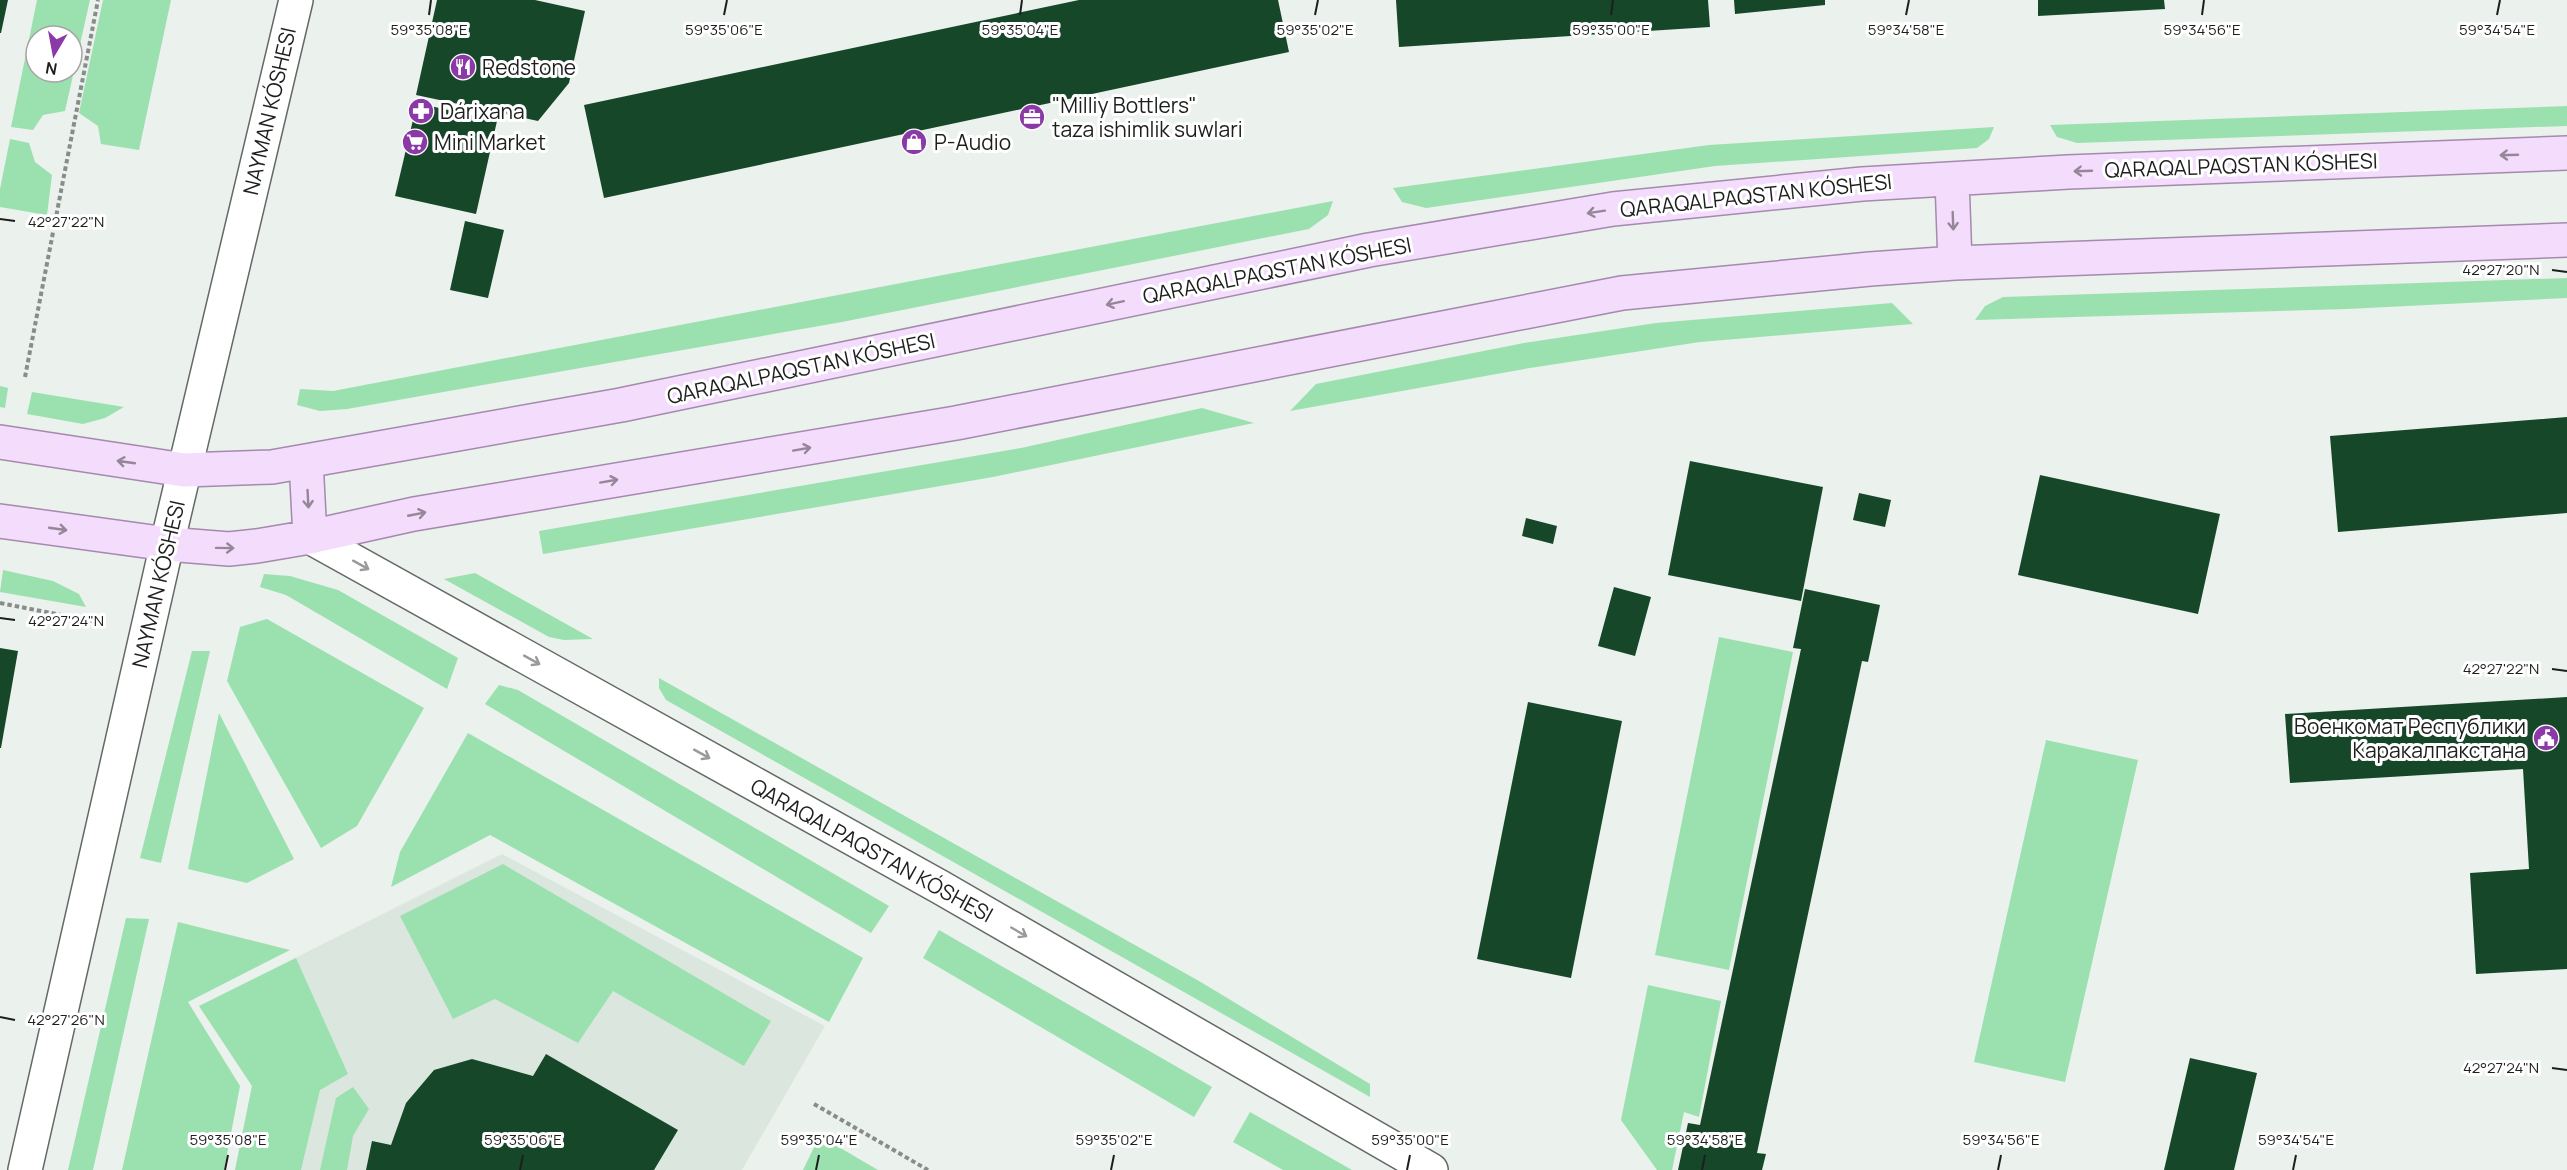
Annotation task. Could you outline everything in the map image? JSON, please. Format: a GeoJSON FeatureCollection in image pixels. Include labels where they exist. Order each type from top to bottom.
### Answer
{"type":"FeatureCollection","features":[{"type":"Feature","properties":{"kind":"main road","name":"QARAQALPAQSTAN KÓSHESI"},"geometry":{"type":"LineString","coordinates":[[0,442],[184,470],[272,467],[621,405],[1369,250],[1613,209],[1862,184],[1952,178],[2567,153]]}},
{"type":"Feature","properties":{"kind":"main road"},"geometry":{"type":"LineString","coordinates":[[1952,178],[1955,263]]}},
{"type":"Feature","properties":{"kind":"main road"},"geometry":{"type":"LineString","coordinates":[[0,521],[167,544],[229,549],[310,537],[426,512],[956,423],[1622,293],[1955,263],[2567,240]]}},
{"type":"Feature","properties":{"kind":"main road"},"geometry":{"type":"LineString","coordinates":[[306,461],[310,537]]}},
{"type":"Feature","properties":{"kind":"street","name":"NAYMAN KÓSHESI"},"geometry":{"type":"LineString","coordinates":[[25,1170],[184,470],[296,0]]}},
{"type":"Feature","properties":{"kind":"street","name":"QARAQALPAQSTAN KÓSHESI"},"geometry":{"type":"LineString","coordinates":[[310,537],[940,886],[1431,1170]]}},
{"type":"Feature","properties":{"kind":"path"},"geometry":{"type":"LineString","coordinates":[[25,377],[98,0]]}},
{"type":"Feature","properties":{"kind":"path"},"geometry":{"type":"LineString","coordinates":[[0,603],[92,621]]}},
{"type":"Feature","properties":{"kind":"path"},"geometry":{"type":"LineString","coordinates":[[814,1104],[928,1170]]}},
{"type":"Feature","properties":{"kind":"shaded area"},"geometry":{"type":"Polygon","coordinates":[[[502,854],[825,1026],[742,1170],[235,1170],[252,1086],[199,1006],[502,854]]]}},
{"type":"Feature","properties":{"kind":"green space"},"geometry":{"type":"Polygon","coordinates":[[[37,0],[90,0],[84,27],[84,24],[32,24],[37,0]]]}},
{"type":"Feature","properties":{"kind":"green space"},"geometry":{"type":"Polygon","coordinates":[[[103,0],[171,0],[139,150],[101,144],[98,126],[79,113],[103,0]]]}},
{"type":"Feature","properties":{"kind":"green space"},"geometry":{"type":"Polygon","coordinates":[[[24,64],[24,84],[71,84],[65,111],[43,115],[33,130],[11,127],[24,64]]]}},
{"type":"Feature","properties":{"kind":"green space"},"geometry":{"type":"Polygon","coordinates":[[[2567,106],[2567,126],[2077,143],[2057,137],[2050,125],[2567,106]]]}},
{"type":"Feature","properties":{"kind":"green space"},"geometry":{"type":"Polygon","coordinates":[[[1994,127],[1989,139],[1977,148],[1715,166],[1426,208],[1402,202],[1393,188],[1709,145],[1994,127]]]}},
{"type":"Feature","properties":{"kind":"green space"},"geometry":{"type":"Polygon","coordinates":[[[10,139],[29,143],[35,162],[52,175],[47,215],[0,207],[0,189],[10,139]]]}},
{"type":"Feature","properties":{"kind":"green space"},"geometry":{"type":"Polygon","coordinates":[[[1333,201],[1328,215],[1309,229],[842,322],[347,409],[320,411],[297,405],[300,389],[333,391],[1333,201]]]}},
{"type":"Feature","properties":{"kind":"green space"},"geometry":{"type":"Polygon","coordinates":[[[2567,278],[2567,298],[2347,309],[1975,320],[1985,306],[2003,297],[2567,278]]]}},
{"type":"Feature","properties":{"kind":"green space"},"geometry":{"type":"Polygon","coordinates":[[[1892,303],[1913,324],[1700,342],[1530,368],[1290,411],[1316,384],[1524,343],[1656,323],[1892,303]]]}},
{"type":"Feature","properties":{"kind":"green space"},"geometry":{"type":"Polygon","coordinates":[[[0,386],[8,388],[5,408],[0,407],[0,386]]]}},
{"type":"Feature","properties":{"kind":"green space"},"geometry":{"type":"Polygon","coordinates":[[[32,392],[124,407],[105,418],[83,424],[27,414],[32,392]]]}},
{"type":"Feature","properties":{"kind":"green space"},"geometry":{"type":"Polygon","coordinates":[[[1202,408],[1254,423],[993,477],[543,554],[539,531],[1021,448],[1202,408]]]}},
{"type":"Feature","properties":{"kind":"green space"},"geometry":{"type":"Polygon","coordinates":[[[3,570],[53,581],[79,594],[86,607],[0,592],[3,570]]]}},
{"type":"Feature","properties":{"kind":"green space"},"geometry":{"type":"Polygon","coordinates":[[[475,573],[593,639],[564,640],[549,637],[444,579],[475,573]]]}},
{"type":"Feature","properties":{"kind":"green space"},"geometry":{"type":"Polygon","coordinates":[[[264,574],[290,576],[338,590],[458,658],[447,689],[286,595],[260,587],[264,574]]]}},
{"type":"Feature","properties":{"kind":"green space"},"geometry":{"type":"Polygon","coordinates":[[[267,619],[424,708],[357,826],[321,848],[227,681],[240,627],[267,619]]]}},
{"type":"Feature","properties":{"kind":"green space"},"geometry":{"type":"Polygon","coordinates":[[[1719,637],[1793,652],[1729,970],[1655,955],[1719,637]]]}},
{"type":"Feature","properties":{"kind":"green space"},"geometry":{"type":"Polygon","coordinates":[[[192,651],[210,651],[161,863],[140,858],[192,651]]]}},
{"type":"Feature","properties":{"kind":"green space"},"geometry":{"type":"Polygon","coordinates":[[[659,678],[1199,981],[1370,1084],[1370,1097],[666,700],[659,688],[659,678]]]}},
{"type":"Feature","properties":{"kind":"green space"},"geometry":{"type":"Polygon","coordinates":[[[499,685],[518,690],[889,906],[871,933],[485,704],[499,685]]]}},
{"type":"Feature","properties":{"kind":"green space"},"geometry":{"type":"Polygon","coordinates":[[[219,713],[294,859],[247,883],[188,869],[219,713]]]}},
{"type":"Feature","properties":{"kind":"green space"},"geometry":{"type":"Polygon","coordinates":[[[468,733],[863,958],[829,1022],[490,835],[391,887],[400,852],[468,733]]]}},
{"type":"Feature","properties":{"kind":"green space"},"geometry":{"type":"Polygon","coordinates":[[[2046,740],[2138,760],[2065,1082],[1974,1062],[2046,740]]]}},
{"type":"Feature","properties":{"kind":"green space"},"geometry":{"type":"Polygon","coordinates":[[[503,864],[771,1021],[744,1066],[613,991],[578,1043],[495,999],[453,1019],[400,916],[503,864]]]}},
{"type":"Feature","properties":{"kind":"green space"},"geometry":{"type":"Polygon","coordinates":[[[126,918],[149,919],[93,1170],[68,1170],[126,918]]]}},
{"type":"Feature","properties":{"kind":"green space"},"geometry":{"type":"Polygon","coordinates":[[[178,922],[290,950],[188,1002],[240,1086],[224,1170],[122,1170],[178,922]]]}},
{"type":"Feature","properties":{"kind":"green space"},"geometry":{"type":"Polygon","coordinates":[[[939,930],[1212,1087],[1194,1117],[923,958],[939,930]]]}},
{"type":"Feature","properties":{"kind":"green space"},"geometry":{"type":"Polygon","coordinates":[[[296,958],[348,1074],[320,1090],[301,1170],[235,1170],[252,1086],[199,1006],[296,958]]]}},
{"type":"Feature","properties":{"kind":"green space"},"geometry":{"type":"Polygon","coordinates":[[[1648,985],[1721,1001],[1699,1117],[1684,1112],[1672,1170],[1657,1170],[1621,1120],[1648,985]]]}},
{"type":"Feature","properties":{"kind":"green space"},"geometry":{"type":"Polygon","coordinates":[[[353,1087],[369,1109],[353,1136],[347,1170],[320,1170],[336,1098],[353,1087]]]}},
{"type":"Feature","properties":{"kind":"green space"},"geometry":{"type":"Polygon","coordinates":[[[1250,1112],[1352,1170],[1283,1170],[1233,1142],[1250,1112]]]}},
{"type":"Feature","properties":{"kind":"green space"},"geometry":{"type":"Polygon","coordinates":[[[820,1136],[878,1170],[803,1170],[820,1136]]]}},
{"type":"Feature","properties":{"kind":"building"},"geometry":{"type":"Polygon","coordinates":[[[0,0],[8,0],[1,33],[0,33],[0,0]]]}},
{"type":"Feature","properties":{"kind":"building"},"geometry":{"type":"Polygon","coordinates":[[[437,0],[535,0],[585,11],[569,83],[538,121],[416,95],[437,0]]]}},
{"type":"Feature","properties":{"kind":"building"},"geometry":{"type":"Polygon","coordinates":[[[1079,0],[1278,0],[1289,52],[604,198],[584,105],[1079,0]]]}},
{"type":"Feature","properties":{"kind":"building"},"geometry":{"type":"Polygon","coordinates":[[[1396,0],[1708,0],[1710,27],[1399,47],[1396,0]]]}},
{"type":"Feature","properties":{"kind":"building"},"geometry":{"type":"Polygon","coordinates":[[[1734,0],[1825,0],[1825,5],[1735,14],[1734,0]]]}},
{"type":"Feature","properties":{"kind":"building"},"geometry":{"type":"Polygon","coordinates":[[[2038,0],[2164,0],[2165,9],[2038,16],[2038,0]]]}},
{"type":"Feature","properties":{"kind":"building"},"geometry":{"type":"Polygon","coordinates":[[[417,103],[497,121],[476,214],[395,196],[417,103]]]}},
{"type":"Feature","properties":{"kind":"building"},"geometry":{"type":"Polygon","coordinates":[[[465,221],[504,230],[488,298],[450,290],[465,221]]]}},
{"type":"Feature","properties":{"kind":"building"},"geometry":{"type":"Polygon","coordinates":[[[2567,417],[2567,513],[2338,532],[2330,436],[2567,417]]]}},
{"type":"Feature","properties":{"kind":"building"},"geometry":{"type":"Polygon","coordinates":[[[1690,461],[1823,487],[1801,601],[1668,575],[1690,461]]]}},
{"type":"Feature","properties":{"kind":"building"},"geometry":{"type":"Polygon","coordinates":[[[2040,475],[2220,514],[2198,614],[2018,575],[2040,475]]]}},
{"type":"Feature","properties":{"kind":"building"},"geometry":{"type":"Polygon","coordinates":[[[1859,493],[1891,500],[1885,527],[1853,520],[1859,493]]]}},
{"type":"Feature","properties":{"kind":"building"},"geometry":{"type":"Polygon","coordinates":[[[1526,518],[1557,526],[1553,544],[1522,536],[1526,518]]]}},
{"type":"Feature","properties":{"kind":"building"},"geometry":{"type":"Polygon","coordinates":[[[1614,587],[1651,597],[1635,656],[1598,646],[1614,587]]]}},
{"type":"Feature","properties":{"kind":"building"},"geometry":{"type":"Polygon","coordinates":[[[1805,589],[1880,605],[1868,662],[1862,661],[1757,1153],[1766,1154],[1762,1170],[1678,1170],[1688,1123],[1700,1125],[1801,649],[1793,648],[1805,589]]]}},
{"type":"Feature","properties":{"kind":"building"},"geometry":{"type":"Polygon","coordinates":[[[0,648],[18,651],[1,748],[0,748],[0,648]]]}},
{"type":"Feature","properties":{"kind":"building"},"geometry":{"type":"Polygon","coordinates":[[[2567,697],[2567,969],[2476,974],[2470,873],[2529,869],[2523,769],[2290,783],[2285,714],[2567,697]]]}},
{"type":"Feature","properties":{"kind":"building"},"geometry":{"type":"Polygon","coordinates":[[[1528,702],[1622,721],[1571,978],[1477,959],[1528,702]]]}},
{"type":"Feature","properties":{"kind":"building"},"geometry":{"type":"Polygon","coordinates":[[[546,1054],[678,1130],[654,1170],[366,1170],[372,1141],[391,1145],[406,1103],[434,1070],[472,1059],[533,1076],[546,1054]]]}},
{"type":"Feature","properties":{"kind":"building"},"geometry":{"type":"Polygon","coordinates":[[[2190,1058],[2257,1073],[2234,1170],[2164,1170],[2190,1058]]]}},
{"type":"Feature","properties":{"kind":"place","name":"Redstone"},"geometry":{"type":"Point","coordinates":[463,67]}},
{"type":"Feature","properties":{"kind":"place","name":"Dárixana"},"geometry":{"type":"Point","coordinates":[421,111]}},
{"type":"Feature","properties":{"kind":"place","name":"\"Milliy Bottlers\" taza ishimlik suwlari"},"geometry":{"type":"Point","coordinates":[1032,117]}},
{"type":"Feature","properties":{"kind":"place","name":"Mini Market"},"geometry":{"type":"Point","coordinates":[415,142]}},
{"type":"Feature","properties":{"kind":"place","name":"P-Audio"},"geometry":{"type":"Point","coordinates":[914,142]}},
{"type":"Feature","properties":{"kind":"place","name":"Военкомат Республики Каракалпакстана"},"geometry":{"type":"Point","coordinates":[2546,738]}}]}
